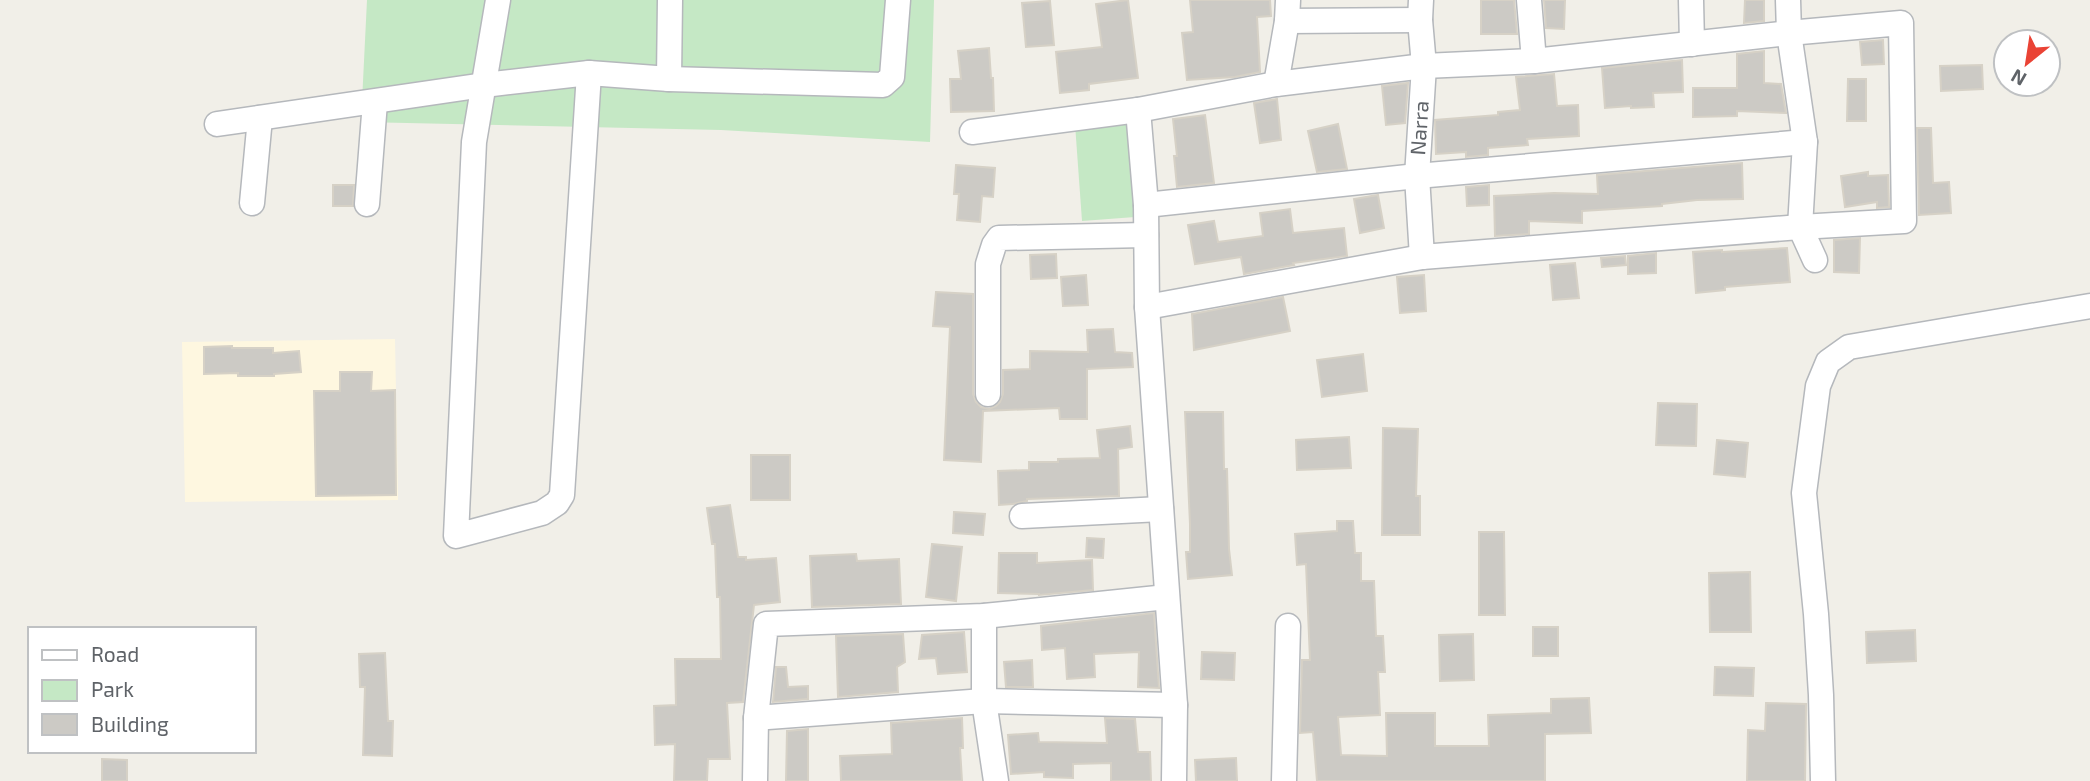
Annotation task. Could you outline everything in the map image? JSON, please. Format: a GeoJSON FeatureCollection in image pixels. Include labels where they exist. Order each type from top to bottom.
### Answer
{"type":"FeatureCollection","features":[{"type":"Feature","properties":{"kind":"street"},"geometry":{"type":"LineString","coordinates":[[498,0],[474,142],[456,536],[542,513],[557,503],[562,495],[589,73]]}},
{"type":"Feature","properties":{"kind":"street"},"geometry":{"type":"LineString","coordinates":[[669,79],[670,0]]}},
{"type":"Feature","properties":{"kind":"street"},"geometry":{"type":"LineString","coordinates":[[217,124],[484,85],[589,73],[669,79],[883,85],[892,77],[898,0]]}},
{"type":"Feature","properties":{"kind":"street"},"geometry":{"type":"LineString","coordinates":[[1529,0],[1534,61]]}},
{"type":"Feature","properties":{"kind":"street"},"geometry":{"type":"LineString","coordinates":[[1691,0],[1692,44]]}},
{"type":"Feature","properties":{"kind":"street"},"geometry":{"type":"LineString","coordinates":[[1788,0],[1789,33],[1805,142],[1800,227],[1815,261]]}},
{"type":"Feature","properties":{"kind":"street"},"geometry":{"type":"LineString","coordinates":[[1276,84],[1288,10],[1421,10]]}},
{"type":"Feature","properties":{"kind":"street","name":"Narra"},"geometry":{"type":"LineString","coordinates":[[1421,10],[1424,66],[1417,176],[1422,257]]}},
{"type":"Feature","properties":{"kind":"street"},"geometry":{"type":"LineString","coordinates":[[972,132],[1138,110],[1276,84],[1424,66],[1534,61],[1901,23],[1904,221],[1422,257],[1147,307]]}},
{"type":"Feature","properties":{"kind":"street"},"geometry":{"type":"LineString","coordinates":[[368,204],[375,102]]}},
{"type":"Feature","properties":{"kind":"street"},"geometry":{"type":"LineString","coordinates":[[1138,110],[1146,205],[1147,307],[1175,705],[1174,781]]}},
{"type":"Feature","properties":{"kind":"street"},"geometry":{"type":"LineString","coordinates":[[252,203],[260,118]]}},
{"type":"Feature","properties":{"kind":"street"},"geometry":{"type":"LineString","coordinates":[[1146,205],[1417,176],[1805,142]]}},
{"type":"Feature","properties":{"kind":"street"},"geometry":{"type":"LineString","coordinates":[[988,394],[988,264],[999,237],[1146,235]]}},
{"type":"Feature","properties":{"kind":"street"},"geometry":{"type":"LineString","coordinates":[[1824,781],[1816,614],[1804,494],[1818,386],[1828,362],[1849,347],[2090,306]]}},
{"type":"Feature","properties":{"kind":"street"},"geometry":{"type":"LineString","coordinates":[[1022,516],[1161,509]]}},
{"type":"Feature","properties":{"kind":"street"},"geometry":{"type":"LineString","coordinates":[[755,781],[756,719],[766,624],[984,616],[1167,597]]}},
{"type":"Feature","properties":{"kind":"street"},"geometry":{"type":"LineString","coordinates":[[984,616],[984,701],[996,781]]}},
{"type":"Feature","properties":{"kind":"street"},"geometry":{"type":"LineString","coordinates":[[1284,781],[1288,626]]}},
{"type":"Feature","properties":{"kind":"street"},"geometry":{"type":"LineString","coordinates":[[756,719],[984,701],[1175,705]]}},
{"type":"Feature","properties":{"kind":"shaded area"},"geometry":{"type":"Polygon","coordinates":[[[395,339],[398,500],[185,502],[182,342],[395,339]]]}},
{"type":"Feature","properties":{"kind":"green space"},"geometry":{"type":"Polygon","coordinates":[[[367,0],[934,0],[930,142],[721,130],[361,122],[367,0]]]}},
{"type":"Feature","properties":{"kind":"green space"},"geometry":{"type":"Polygon","coordinates":[[[1128,121],[1135,217],[1082,221],[1075,124],[1128,121]]]}},
{"type":"Feature","properties":{"kind":"building"},"geometry":{"type":"Polygon","coordinates":[[[1128,0],[1138,78],[1089,84],[1089,90],[1060,93],[1056,52],[1102,47],[1096,4],[1128,0]]]}},
{"type":"Feature","properties":{"kind":"building"},"geometry":{"type":"Polygon","coordinates":[[[1190,0],[1270,0],[1271,16],[1257,17],[1260,72],[1235,77],[1187,80],[1182,33],[1193,32],[1190,0]]]}},
{"type":"Feature","properties":{"kind":"building"},"geometry":{"type":"Polygon","coordinates":[[[1481,0],[1514,0],[1517,34],[1481,34],[1481,0]]]}},
{"type":"Feature","properties":{"kind":"building"},"geometry":{"type":"Polygon","coordinates":[[[1544,0],[1565,0],[1564,29],[1546,28],[1544,0]]]}},
{"type":"Feature","properties":{"kind":"building"},"geometry":{"type":"Polygon","coordinates":[[[1745,0],[1764,0],[1764,21],[1744,23],[1745,0]]]}},
{"type":"Feature","properties":{"kind":"building"},"geometry":{"type":"Polygon","coordinates":[[[1050,1],[1054,45],[1026,47],[1022,3],[1050,1]]]}},
{"type":"Feature","properties":{"kind":"building"},"geometry":{"type":"Polygon","coordinates":[[[1883,40],[1884,64],[1862,65],[1860,42],[1883,40]]]}},
{"type":"Feature","properties":{"kind":"building"},"geometry":{"type":"Polygon","coordinates":[[[989,48],[994,111],[951,112],[950,79],[961,79],[958,51],[989,48]]]}},
{"type":"Feature","properties":{"kind":"building"},"geometry":{"type":"Polygon","coordinates":[[[1764,51],[1764,83],[1781,84],[1786,113],[1737,111],[1737,116],[1693,117],[1693,88],[1737,88],[1737,54],[1764,51]]]}},
{"type":"Feature","properties":{"kind":"building"},"geometry":{"type":"Polygon","coordinates":[[[1682,60],[1683,92],[1653,93],[1654,107],[1605,108],[1602,68],[1682,60]]]}},
{"type":"Feature","properties":{"kind":"building"},"geometry":{"type":"Polygon","coordinates":[[[1982,65],[1983,89],[1941,91],[1940,66],[1982,65]]]}},
{"type":"Feature","properties":{"kind":"building"},"geometry":{"type":"Polygon","coordinates":[[[1554,74],[1557,106],[1578,105],[1579,136],[1527,139],[1528,145],[1488,148],[1488,155],[1466,157],[1466,152],[1436,154],[1435,120],[1498,115],[1498,112],[1520,110],[1516,77],[1554,74]]]}},
{"type":"Feature","properties":{"kind":"building"},"geometry":{"type":"Polygon","coordinates":[[[1848,79],[1866,79],[1866,121],[1847,121],[1848,79]]]}},
{"type":"Feature","properties":{"kind":"building"},"geometry":{"type":"Polygon","coordinates":[[[1408,83],[1405,123],[1386,125],[1382,86],[1408,83]]]}},
{"type":"Feature","properties":{"kind":"building"},"geometry":{"type":"Polygon","coordinates":[[[1277,99],[1281,140],[1260,143],[1254,103],[1277,99]]]}},
{"type":"Feature","properties":{"kind":"building"},"geometry":{"type":"Polygon","coordinates":[[[1205,115],[1214,183],[1177,187],[1173,119],[1205,115]]]}},
{"type":"Feature","properties":{"kind":"building"},"geometry":{"type":"Polygon","coordinates":[[[1338,124],[1347,169],[1317,172],[1308,131],[1338,124]]]}},
{"type":"Feature","properties":{"kind":"building"},"geometry":{"type":"Polygon","coordinates":[[[1917,128],[1931,128],[1933,183],[1949,182],[1951,213],[1919,215],[1917,128]]]}},
{"type":"Feature","properties":{"kind":"building"},"geometry":{"type":"Polygon","coordinates":[[[1742,163],[1743,199],[1697,200],[1662,206],[1582,211],[1582,223],[1529,221],[1529,234],[1495,236],[1494,196],[1598,194],[1597,175],[1742,163]]]}},
{"type":"Feature","properties":{"kind":"building"},"geometry":{"type":"Polygon","coordinates":[[[956,165],[995,168],[993,197],[982,196],[980,222],[957,220],[959,194],[954,194],[956,165]]]}},
{"type":"Feature","properties":{"kind":"building"},"geometry":{"type":"Polygon","coordinates":[[[1868,172],[1868,176],[1888,175],[1889,207],[1877,208],[1877,202],[1845,207],[1841,176],[1868,172]]]}},
{"type":"Feature","properties":{"kind":"building"},"geometry":{"type":"Polygon","coordinates":[[[333,185],[354,185],[353,206],[333,206],[333,185]]]}},
{"type":"Feature","properties":{"kind":"building"},"geometry":{"type":"Polygon","coordinates":[[[1489,185],[1489,205],[1467,206],[1466,187],[1489,185]]]}},
{"type":"Feature","properties":{"kind":"building"},"geometry":{"type":"Polygon","coordinates":[[[1378,195],[1384,228],[1360,233],[1354,199],[1378,195]]]}},
{"type":"Feature","properties":{"kind":"building"},"geometry":{"type":"Polygon","coordinates":[[[1290,209],[1293,233],[1344,228],[1347,256],[1293,263],[1294,265],[1244,274],[1241,257],[1195,264],[1188,225],[1214,221],[1218,242],[1263,236],[1260,213],[1290,209]]]}},
{"type":"Feature","properties":{"kind":"building"},"geometry":{"type":"Polygon","coordinates":[[[1860,238],[1859,273],[1834,272],[1834,240],[1860,238]]]}},
{"type":"Feature","properties":{"kind":"building"},"geometry":{"type":"Polygon","coordinates":[[[1787,248],[1790,282],[1725,287],[1725,290],[1696,293],[1693,252],[1787,248]]]}},
{"type":"Feature","properties":{"kind":"building"},"geometry":{"type":"Polygon","coordinates":[[[1656,253],[1656,273],[1628,274],[1628,256],[1656,253]]]}},
{"type":"Feature","properties":{"kind":"building"},"geometry":{"type":"Polygon","coordinates":[[[1056,254],[1057,278],[1031,279],[1030,255],[1056,254]]]}},
{"type":"Feature","properties":{"kind":"building"},"geometry":{"type":"Polygon","coordinates":[[[1625,256],[1626,265],[1602,267],[1601,258],[1625,256]]]}},
{"type":"Feature","properties":{"kind":"building"},"geometry":{"type":"Polygon","coordinates":[[[1575,263],[1579,298],[1553,300],[1550,265],[1575,263]]]}},
{"type":"Feature","properties":{"kind":"building"},"geometry":{"type":"Polygon","coordinates":[[[1086,275],[1088,305],[1063,306],[1061,277],[1086,275]]]}},
{"type":"Feature","properties":{"kind":"building"},"geometry":{"type":"Polygon","coordinates":[[[1424,275],[1426,311],[1400,313],[1397,277],[1424,275]]]}},
{"type":"Feature","properties":{"kind":"building"},"geometry":{"type":"Polygon","coordinates":[[[936,292],[973,294],[973,394],[981,407],[989,409],[1000,402],[1003,394],[1003,370],[1030,369],[1030,351],[1088,352],[1087,330],[1113,329],[1115,352],[1132,353],[1133,367],[1087,369],[1087,419],[1060,419],[1059,408],[983,411],[981,462],[944,460],[950,327],[933,326],[936,292]]]}},
{"type":"Feature","properties":{"kind":"building"},"geometry":{"type":"Polygon","coordinates":[[[1283,297],[1290,331],[1194,350],[1192,314],[1283,297]]]}},
{"type":"Feature","properties":{"kind":"building"},"geometry":{"type":"Polygon","coordinates":[[[204,347],[273,348],[273,353],[299,351],[301,372],[274,376],[204,374],[204,347]]]}},
{"type":"Feature","properties":{"kind":"building"},"geometry":{"type":"Polygon","coordinates":[[[1363,354],[1367,391],[1322,397],[1317,360],[1363,354]]]}},
{"type":"Feature","properties":{"kind":"building"},"geometry":{"type":"Polygon","coordinates":[[[340,372],[372,372],[371,391],[395,390],[396,495],[316,496],[314,391],[340,391],[340,372]]]}},
{"type":"Feature","properties":{"kind":"building"},"geometry":{"type":"Polygon","coordinates":[[[1658,403],[1697,404],[1696,446],[1656,445],[1658,403]]]}},
{"type":"Feature","properties":{"kind":"building"},"geometry":{"type":"Polygon","coordinates":[[[1185,412],[1223,412],[1224,469],[1227,469],[1232,575],[1188,579],[1186,552],[1190,552],[1190,524],[1185,412]]]}},
{"type":"Feature","properties":{"kind":"building"},"geometry":{"type":"Polygon","coordinates":[[[1130,426],[1132,447],[1118,449],[1119,496],[1027,499],[999,505],[998,471],[1029,470],[1029,462],[1100,458],[1097,430],[1130,426]]]}},
{"type":"Feature","properties":{"kind":"building"},"geometry":{"type":"Polygon","coordinates":[[[1383,428],[1418,429],[1416,496],[1420,496],[1420,535],[1382,535],[1383,428]]]}},
{"type":"Feature","properties":{"kind":"building"},"geometry":{"type":"Polygon","coordinates":[[[1349,437],[1351,468],[1297,470],[1296,440],[1349,437]]]}},
{"type":"Feature","properties":{"kind":"building"},"geometry":{"type":"Polygon","coordinates":[[[1717,440],[1748,443],[1745,477],[1714,474],[1717,440]]]}},
{"type":"Feature","properties":{"kind":"building"},"geometry":{"type":"Polygon","coordinates":[[[751,455],[790,455],[790,500],[751,500],[751,455]]]}},
{"type":"Feature","properties":{"kind":"building"},"geometry":{"type":"Polygon","coordinates":[[[730,505],[738,557],[746,557],[746,560],[776,558],[780,602],[754,605],[743,702],[727,703],[730,759],[708,759],[707,781],[674,781],[675,744],[655,745],[654,706],[676,705],[675,659],[721,659],[720,597],[717,597],[715,544],[712,544],[707,508],[730,505]]]}},
{"type":"Feature","properties":{"kind":"building"},"geometry":{"type":"Polygon","coordinates":[[[954,512],[985,514],[983,535],[953,533],[954,512]]]}},
{"type":"Feature","properties":{"kind":"building"},"geometry":{"type":"Polygon","coordinates":[[[1337,521],[1353,521],[1355,553],[1361,553],[1361,581],[1374,581],[1376,636],[1383,636],[1385,672],[1378,672],[1380,715],[1338,717],[1341,755],[1387,756],[1386,713],[1435,713],[1435,746],[1489,746],[1488,715],[1551,713],[1551,699],[1589,698],[1591,733],[1545,734],[1545,781],[1317,781],[1313,732],[1300,733],[1302,660],[1310,660],[1306,564],[1297,565],[1295,534],[1337,531],[1337,521]]]}},
{"type":"Feature","properties":{"kind":"building"},"geometry":{"type":"Polygon","coordinates":[[[1479,532],[1504,532],[1505,615],[1479,615],[1479,532]]]}},
{"type":"Feature","properties":{"kind":"building"},"geometry":{"type":"Polygon","coordinates":[[[1087,538],[1104,539],[1103,558],[1086,557],[1087,538]]]}},
{"type":"Feature","properties":{"kind":"building"},"geometry":{"type":"Polygon","coordinates":[[[932,544],[962,547],[956,601],[926,597],[932,544]]]}},
{"type":"Feature","properties":{"kind":"building"},"geometry":{"type":"Polygon","coordinates":[[[999,553],[1037,553],[1037,563],[1092,560],[1093,590],[1039,595],[998,593],[999,553]]]}},
{"type":"Feature","properties":{"kind":"building"},"geometry":{"type":"Polygon","coordinates":[[[856,554],[857,561],[899,559],[901,604],[812,607],[810,556],[856,554]]]}},
{"type":"Feature","properties":{"kind":"building"},"geometry":{"type":"Polygon","coordinates":[[[1750,572],[1751,632],[1710,632],[1709,573],[1750,572]]]}},
{"type":"Feature","properties":{"kind":"building"},"geometry":{"type":"Polygon","coordinates":[[[1154,613],[1159,688],[1138,687],[1139,652],[1094,654],[1095,677],[1067,679],[1065,648],[1042,650],[1041,626],[1154,613]]]}},
{"type":"Feature","properties":{"kind":"building"},"geometry":{"type":"Polygon","coordinates":[[[1533,627],[1558,627],[1558,656],[1533,656],[1533,627]]]}},
{"type":"Feature","properties":{"kind":"building"},"geometry":{"type":"Polygon","coordinates":[[[1915,630],[1916,661],[1867,663],[1866,632],[1915,630]]]}},
{"type":"Feature","properties":{"kind":"building"},"geometry":{"type":"Polygon","coordinates":[[[964,632],[967,672],[938,674],[936,658],[919,659],[922,635],[964,632]]]}},
{"type":"Feature","properties":{"kind":"building"},"geometry":{"type":"Polygon","coordinates":[[[903,634],[905,662],[897,667],[898,692],[838,697],[836,636],[903,634]]]}},
{"type":"Feature","properties":{"kind":"building"},"geometry":{"type":"Polygon","coordinates":[[[1473,634],[1474,680],[1440,681],[1439,635],[1473,634]]]}},
{"type":"Feature","properties":{"kind":"building"},"geometry":{"type":"Polygon","coordinates":[[[1202,652],[1235,653],[1234,680],[1201,679],[1202,652]]]}},
{"type":"Feature","properties":{"kind":"building"},"geometry":{"type":"Polygon","coordinates":[[[385,653],[388,721],[393,721],[392,756],[363,755],[365,687],[360,687],[359,654],[385,653]]]}},
{"type":"Feature","properties":{"kind":"building"},"geometry":{"type":"Polygon","coordinates":[[[1032,660],[1033,687],[1006,687],[1004,662],[1032,660]]]}},
{"type":"Feature","properties":{"kind":"building"},"geometry":{"type":"Polygon","coordinates":[[[776,667],[786,667],[788,687],[808,686],[808,699],[773,702],[776,667]]]}},
{"type":"Feature","properties":{"kind":"building"},"geometry":{"type":"Polygon","coordinates":[[[1715,667],[1754,668],[1753,696],[1714,695],[1715,667]]]}},
{"type":"Feature","properties":{"kind":"building"},"geometry":{"type":"Polygon","coordinates":[[[1766,703],[1806,704],[1805,781],[1747,781],[1748,730],[1765,731],[1766,703]]]}},
{"type":"Feature","properties":{"kind":"building"},"geometry":{"type":"Polygon","coordinates":[[[962,718],[962,781],[841,781],[840,756],[892,754],[891,723],[962,718]]]}},
{"type":"Feature","properties":{"kind":"building"},"geometry":{"type":"Polygon","coordinates":[[[1105,718],[1135,719],[1138,752],[1150,752],[1151,781],[1111,781],[1111,763],[1073,764],[1073,778],[1044,777],[1044,772],[1011,774],[1008,735],[1038,733],[1039,742],[1107,743],[1105,718]]]}},
{"type":"Feature","properties":{"kind":"building"},"geometry":{"type":"Polygon","coordinates":[[[808,729],[808,781],[786,781],[787,731],[808,729]]]}},
{"type":"Feature","properties":{"kind":"building"},"geometry":{"type":"Polygon","coordinates":[[[1236,758],[1237,781],[1196,781],[1195,760],[1236,758]]]}},
{"type":"Feature","properties":{"kind":"building"},"geometry":{"type":"Polygon","coordinates":[[[102,759],[127,760],[127,781],[102,781],[102,759]]]}}]}
